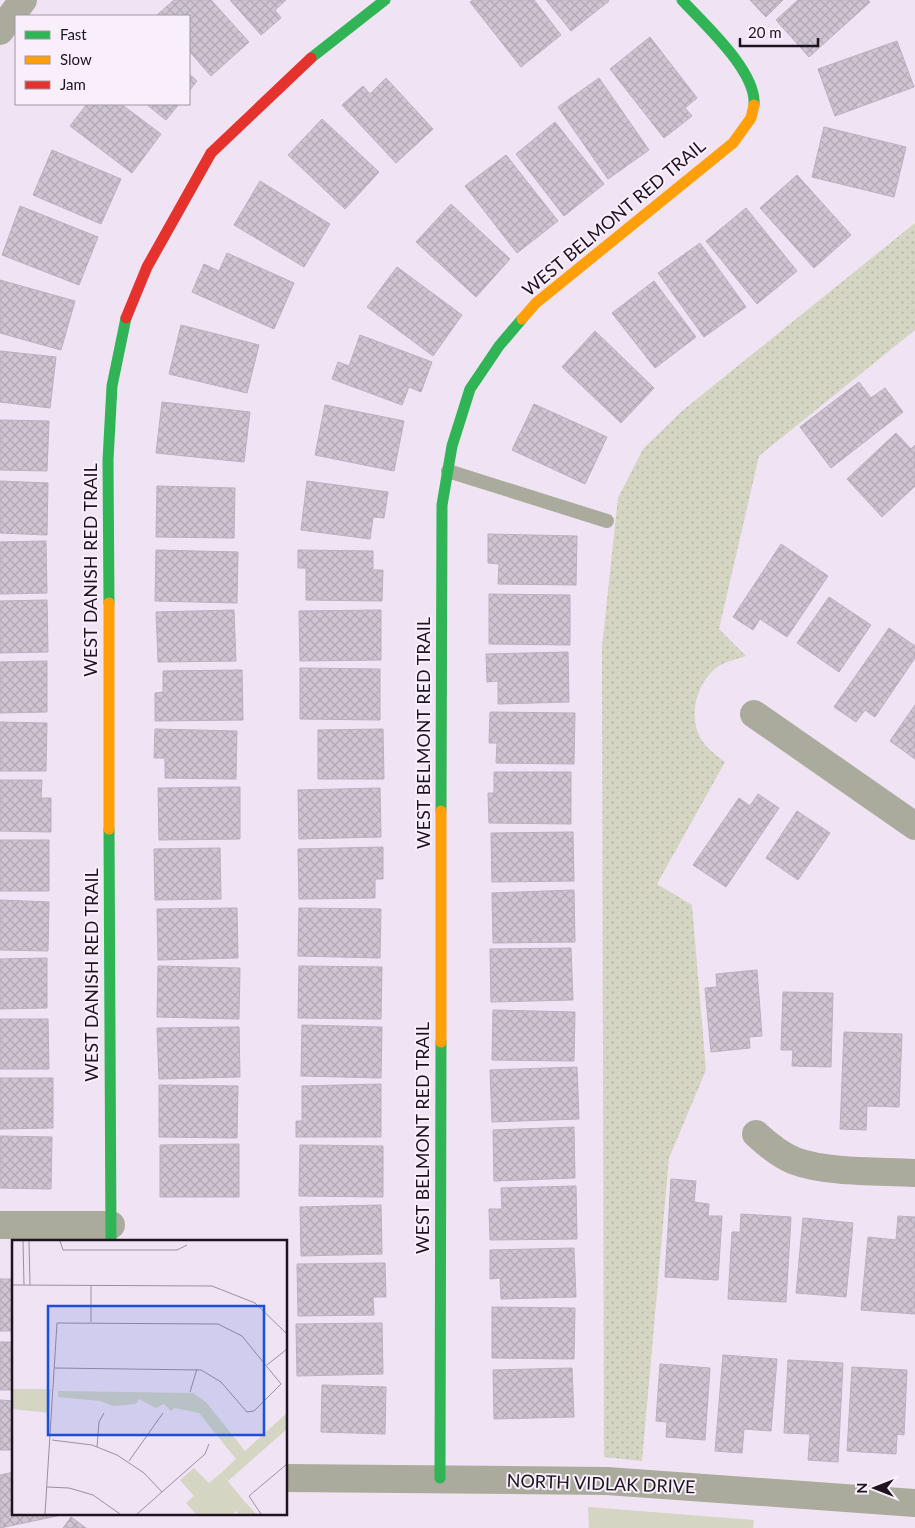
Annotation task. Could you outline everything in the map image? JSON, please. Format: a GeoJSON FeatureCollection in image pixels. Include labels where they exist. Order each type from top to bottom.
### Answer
{"type":"FeatureCollection","features":[{"type":"Feature","properties":{"kind":"street"},"geometry":{"type":"LineString","coordinates":[[0,31],[23,0]]}},
{"type":"Feature","properties":{"kind":"street","name":"WEST DANISH RED TRAIL"},"geometry":{"type":"LineString","coordinates":[[111,1233],[108,460],[112,386],[125,321],[147,267],[211,153],[300,67],[385,0]]}},
{"type":"Feature","properties":{"kind":"street","name":"WEST BELMONT RED TRAIL"},"geometry":{"type":"LineString","coordinates":[[440,1478],[442,515],[452,446],[470,389],[500,346],[536,303],[732,142],[753,114],[753,91],[740,65],[682,0]]}},
{"type":"Feature","properties":{"kind":"street"},"geometry":{"type":"LineString","coordinates":[[754,714],[915,826]]}},
{"type":"Feature","properties":{"kind":"street"},"geometry":{"type":"LineString","coordinates":[[756,1134],[773,1149],[795,1160],[820,1167],[915,1173]]}},
{"type":"Feature","properties":{"kind":"street"},"geometry":{"type":"LineString","coordinates":[[0,1225],[111,1233]]}},
{"type":"Feature","properties":{"kind":"street","name":"NORTH VIDLAK DRIVE"},"geometry":{"type":"LineString","coordinates":[[288,1478],[607,1481],[915,1503]]}},
{"type":"Feature","properties":{"kind":"lane"},"geometry":{"type":"LineString","coordinates":[[448,471],[607,521]]}},
{"type":"Feature","properties":{"kind":"green space"},"geometry":{"type":"Polygon","coordinates":[[[915,223],[915,330],[759,456],[719,629],[746,656],[717,667],[705,680],[698,696],[695,722],[699,735],[708,748],[725,762],[657,884],[692,905],[706,1070],[669,1158],[642,1461],[604,1457],[602,647],[618,498],[643,449],[682,411],[915,223]]]}},
{"type":"Feature","properties":{"kind":"green space"},"geometry":{"type":"Polygon","coordinates":[[[588,1507],[754,1520],[753,1528],[589,1528],[588,1507]]]}},
{"type":"Feature","properties":{"kind":"building"},"geometry":{"type":"Polygon","coordinates":[[[174,0],[211,0],[249,42],[211,76],[190,52],[190,15],[157,15],[174,0]]]}},
{"type":"Feature","properties":{"kind":"building"},"geometry":{"type":"Polygon","coordinates":[[[230,0],[286,0],[275,10],[281,18],[261,35],[230,0]]]}},
{"type":"Feature","properties":{"kind":"building"},"geometry":{"type":"Polygon","coordinates":[[[473,0],[534,0],[561,35],[521,67],[470,2],[473,0]]]}},
{"type":"Feature","properties":{"kind":"building"},"geometry":{"type":"Polygon","coordinates":[[[546,0],[608,0],[609,1],[571,31],[546,0]]]}},
{"type":"Feature","properties":{"kind":"building"},"geometry":{"type":"Polygon","coordinates":[[[750,0],[783,0],[766,17],[750,0]]]}},
{"type":"Feature","properties":{"kind":"building"},"geometry":{"type":"Polygon","coordinates":[[[798,0],[868,0],[870,2],[809,57],[776,20],[798,0]]]}},
{"type":"Feature","properties":{"kind":"building"},"geometry":{"type":"Polygon","coordinates":[[[650,37],[697,98],[685,108],[692,116],[664,138],[610,69],[650,37]]]}},
{"type":"Feature","properties":{"kind":"building"},"geometry":{"type":"Polygon","coordinates":[[[897,41],[914,87],[835,116],[818,69],[897,41]]]}},
{"type":"Feature","properties":{"kind":"building"},"geometry":{"type":"Polygon","coordinates":[[[190,75],[197,81],[190,90],[190,75]]]}},
{"type":"Feature","properties":{"kind":"building"},"geometry":{"type":"Polygon","coordinates":[[[386,78],[433,129],[396,163],[342,105],[363,86],[370,94],[386,78]]]}},
{"type":"Feature","properties":{"kind":"building"},"geometry":{"type":"Polygon","coordinates":[[[599,78],[649,150],[608,179],[558,107],[599,78]]]}},
{"type":"Feature","properties":{"kind":"building"},"geometry":{"type":"Polygon","coordinates":[[[86,105],[122,105],[161,134],[132,173],[70,126],[86,105]]]}},
{"type":"Feature","properties":{"kind":"building"},"geometry":{"type":"Polygon","coordinates":[[[147,105],[178,105],[166,120],[147,105]]]}},
{"type":"Feature","properties":{"kind":"building"},"geometry":{"type":"Polygon","coordinates":[[[322,119],[379,172],[345,209],[288,155],[322,119]]]}},
{"type":"Feature","properties":{"kind":"building"},"geometry":{"type":"Polygon","coordinates":[[[555,122],[604,184],[564,216],[516,154],[555,122]]]}},
{"type":"Feature","properties":{"kind":"building"},"geometry":{"type":"Polygon","coordinates":[[[824,127],[906,147],[894,197],[812,177],[824,127]]]}},
{"type":"Feature","properties":{"kind":"building"},"geometry":{"type":"Polygon","coordinates":[[[52,150],[121,179],[101,224],[33,195],[52,150]]]}},
{"type":"Feature","properties":{"kind":"building"},"geometry":{"type":"Polygon","coordinates":[[[506,155],[558,221],[517,253],[465,186],[506,155]]]}},
{"type":"Feature","properties":{"kind":"building"},"geometry":{"type":"Polygon","coordinates":[[[797,175],[851,235],[814,268],[760,208],[797,175]]]}},
{"type":"Feature","properties":{"kind":"building"},"geometry":{"type":"Polygon","coordinates":[[[260,181],[330,224],[304,267],[234,225],[260,181]]]}},
{"type":"Feature","properties":{"kind":"building"},"geometry":{"type":"Polygon","coordinates":[[[451,204],[510,259],[476,297],[416,242],[451,204]]]}},
{"type":"Feature","properties":{"kind":"building"},"geometry":{"type":"Polygon","coordinates":[[[20,206],[98,237],[79,285],[2,255],[20,206]]]}},
{"type":"Feature","properties":{"kind":"building"},"geometry":{"type":"Polygon","coordinates":[[[746,208],[797,271],[757,304],[706,241],[746,208]]]}},
{"type":"Feature","properties":{"kind":"building"},"geometry":{"type":"Polygon","coordinates":[[[700,243],[746,307],[704,337],[658,273],[700,243]]]}},
{"type":"Feature","properties":{"kind":"building"},"geometry":{"type":"Polygon","coordinates":[[[227,253],[294,283],[274,329],[192,292],[204,264],[219,271],[227,253]]]}},
{"type":"Feature","properties":{"kind":"building"},"geometry":{"type":"Polygon","coordinates":[[[397,267],[462,315],[433,356],[367,307],[397,267]]]}},
{"type":"Feature","properties":{"kind":"building"},"geometry":{"type":"Polygon","coordinates":[[[0,280],[75,301],[61,350],[0,333],[0,280]]]}},
{"type":"Feature","properties":{"kind":"building"},"geometry":{"type":"Polygon","coordinates":[[[654,281],[696,337],[655,368],[612,313],[654,281]]]}},
{"type":"Feature","properties":{"kind":"building"},"geometry":{"type":"Polygon","coordinates":[[[181,325],[259,345],[247,393],[169,374],[181,325]]]}},
{"type":"Feature","properties":{"kind":"building"},"geometry":{"type":"Polygon","coordinates":[[[595,331],[654,388],[621,423],[562,367],[595,331]]]}},
{"type":"Feature","properties":{"kind":"building"},"geometry":{"type":"Polygon","coordinates":[[[360,335],[432,362],[421,392],[409,387],[402,405],[332,379],[338,362],[349,366],[360,335]]]}},
{"type":"Feature","properties":{"kind":"building"},"geometry":{"type":"Polygon","coordinates":[[[0,351],[56,357],[50,408],[0,402],[0,351]]]}},
{"type":"Feature","properties":{"kind":"building"},"geometry":{"type":"Polygon","coordinates":[[[859,382],[871,398],[885,388],[903,412],[831,468],[800,427],[859,382]]]}},
{"type":"Feature","properties":{"kind":"building"},"geometry":{"type":"Polygon","coordinates":[[[162,402],[250,412],[244,462],[156,453],[162,402]]]}},
{"type":"Feature","properties":{"kind":"building"},"geometry":{"type":"Polygon","coordinates":[[[534,404],[607,437],[585,484],[512,450],[534,404]]]}},
{"type":"Feature","properties":{"kind":"building"},"geometry":{"type":"Polygon","coordinates":[[[325,405],[404,421],[394,471],[315,455],[325,405]]]}},
{"type":"Feature","properties":{"kind":"building"},"geometry":{"type":"Polygon","coordinates":[[[0,420],[49,421],[47,471],[0,470],[0,420]]]}},
{"type":"Feature","properties":{"kind":"building"},"geometry":{"type":"Polygon","coordinates":[[[896,433],[911,449],[915,445],[915,486],[882,517],[847,479],[896,433]]]}},
{"type":"Feature","properties":{"kind":"building"},"geometry":{"type":"Polygon","coordinates":[[[0,481],[48,483],[47,535],[0,533],[0,481]]]}},
{"type":"Feature","properties":{"kind":"building"},"geometry":{"type":"Polygon","coordinates":[[[307,481],[388,492],[384,518],[373,517],[370,539],[301,530],[307,481]]]}},
{"type":"Feature","properties":{"kind":"building"},"geometry":{"type":"Polygon","coordinates":[[[157,486],[235,488],[234,538],[156,537],[157,486]]]}},
{"type":"Feature","properties":{"kind":"building"},"geometry":{"type":"Polygon","coordinates":[[[488,534],[577,536],[576,585],[498,584],[499,564],[488,563],[488,534]]]}},
{"type":"Feature","properties":{"kind":"building"},"geometry":{"type":"Polygon","coordinates":[[[46,541],[47,593],[0,594],[0,542],[46,541]]]}},
{"type":"Feature","properties":{"kind":"building"},"geometry":{"type":"Polygon","coordinates":[[[781,544],[828,576],[787,637],[760,619],[753,630],[733,617],[781,544]]]}},
{"type":"Feature","properties":{"kind":"building"},"geometry":{"type":"Polygon","coordinates":[[[156,550],[238,552],[237,603],[155,601],[156,550]]]}},
{"type":"Feature","properties":{"kind":"building"},"geometry":{"type":"Polygon","coordinates":[[[298,550],[373,551],[373,570],[383,570],[382,601],[306,600],[306,568],[298,568],[298,550]]]}},
{"type":"Feature","properties":{"kind":"building"},"geometry":{"type":"Polygon","coordinates":[[[489,594],[570,595],[570,645],[489,644],[489,594]]]}},
{"type":"Feature","properties":{"kind":"building"},"geometry":{"type":"Polygon","coordinates":[[[829,597],[871,625],[839,672],[797,643],[829,597]]]}},
{"type":"Feature","properties":{"kind":"building"},"geometry":{"type":"Polygon","coordinates":[[[47,600],[48,652],[0,653],[0,601],[47,600]]]}},
{"type":"Feature","properties":{"kind":"building"},"geometry":{"type":"Polygon","coordinates":[[[234,610],[236,661],[158,662],[156,612],[234,610]]]}},
{"type":"Feature","properties":{"kind":"building"},"geometry":{"type":"Polygon","coordinates":[[[381,610],[381,660],[300,661],[299,611],[381,610]]]}},
{"type":"Feature","properties":{"kind":"building"},"geometry":{"type":"Polygon","coordinates":[[[889,628],[915,646],[915,658],[875,717],[865,710],[856,722],[834,707],[889,628]]]}},
{"type":"Feature","properties":{"kind":"building"},"geometry":{"type":"Polygon","coordinates":[[[568,652],[569,702],[498,704],[498,681],[487,682],[486,654],[568,652]]]}},
{"type":"Feature","properties":{"kind":"building"},"geometry":{"type":"Polygon","coordinates":[[[47,661],[47,712],[0,713],[0,662],[47,661]]]}},
{"type":"Feature","properties":{"kind":"building"},"geometry":{"type":"Polygon","coordinates":[[[300,668],[380,669],[380,720],[300,719],[300,668]]]}},
{"type":"Feature","properties":{"kind":"building"},"geometry":{"type":"Polygon","coordinates":[[[242,670],[243,720],[155,721],[155,693],[163,692],[163,671],[242,670]]]}},
{"type":"Feature","properties":{"kind":"building"},"geometry":{"type":"Polygon","coordinates":[[[915,705],[915,759],[890,741],[915,705]]]}},
{"type":"Feature","properties":{"kind":"building"},"geometry":{"type":"Polygon","coordinates":[[[490,712],[575,713],[574,764],[496,763],[497,743],[489,743],[490,712]]]}},
{"type":"Feature","properties":{"kind":"building"},"geometry":{"type":"Polygon","coordinates":[[[0,722],[47,723],[46,771],[0,771],[0,722]]]}},
{"type":"Feature","properties":{"kind":"building"},"geometry":{"type":"Polygon","coordinates":[[[155,729],[237,731],[236,779],[165,778],[165,758],[154,758],[155,729]]]}},
{"type":"Feature","properties":{"kind":"building"},"geometry":{"type":"Polygon","coordinates":[[[383,729],[384,779],[318,779],[318,730],[383,729]]]}},
{"type":"Feature","properties":{"kind":"building"},"geometry":{"type":"Polygon","coordinates":[[[494,772],[571,772],[571,824],[489,823],[488,793],[494,793],[494,772]]]}},
{"type":"Feature","properties":{"kind":"building"},"geometry":{"type":"Polygon","coordinates":[[[0,780],[42,780],[41,798],[51,798],[51,832],[0,831],[0,780]]]}},
{"type":"Feature","properties":{"kind":"building"},"geometry":{"type":"Polygon","coordinates":[[[240,787],[240,839],[159,840],[158,788],[240,787]]]}},
{"type":"Feature","properties":{"kind":"building"},"geometry":{"type":"Polygon","coordinates":[[[380,788],[381,837],[299,839],[298,790],[380,788]]]}},
{"type":"Feature","properties":{"kind":"building"},"geometry":{"type":"Polygon","coordinates":[[[758,794],[779,808],[726,887],[693,865],[739,798],[750,806],[758,794]]]}},
{"type":"Feature","properties":{"kind":"building"},"geometry":{"type":"Polygon","coordinates":[[[797,811],[830,833],[798,880],[766,858],[797,811]]]}},
{"type":"Feature","properties":{"kind":"building"},"geometry":{"type":"Polygon","coordinates":[[[573,832],[574,881],[492,882],[491,833],[573,832]]]}},
{"type":"Feature","properties":{"kind":"building"},"geometry":{"type":"Polygon","coordinates":[[[0,840],[49,840],[49,891],[0,891],[0,840]]]}},
{"type":"Feature","properties":{"kind":"building"},"geometry":{"type":"Polygon","coordinates":[[[383,847],[383,879],[375,879],[375,898],[299,899],[298,849],[383,847]]]}},
{"type":"Feature","properties":{"kind":"building"},"geometry":{"type":"Polygon","coordinates":[[[220,848],[221,899],[155,900],[154,849],[220,848]]]}},
{"type":"Feature","properties":{"kind":"building"},"geometry":{"type":"Polygon","coordinates":[[[574,890],[575,942],[493,943],[492,893],[574,890]]]}},
{"type":"Feature","properties":{"kind":"building"},"geometry":{"type":"Polygon","coordinates":[[[0,900],[49,902],[48,951],[0,950],[0,900]]]}},
{"type":"Feature","properties":{"kind":"building"},"geometry":{"type":"Polygon","coordinates":[[[237,908],[238,958],[158,960],[157,909],[237,908]]]}},
{"type":"Feature","properties":{"kind":"building"},"geometry":{"type":"Polygon","coordinates":[[[299,908],[381,909],[380,958],[298,956],[299,908]]]}},
{"type":"Feature","properties":{"kind":"building"},"geometry":{"type":"Polygon","coordinates":[[[571,948],[573,1000],[491,1002],[490,949],[571,948]]]}},
{"type":"Feature","properties":{"kind":"building"},"geometry":{"type":"Polygon","coordinates":[[[47,958],[47,1008],[0,1009],[0,959],[47,958]]]}},
{"type":"Feature","properties":{"kind":"building"},"geometry":{"type":"Polygon","coordinates":[[[158,966],[240,968],[239,1019],[157,1017],[158,966]]]}},
{"type":"Feature","properties":{"kind":"building"},"geometry":{"type":"Polygon","coordinates":[[[299,966],[382,967],[381,1019],[298,1018],[299,966]]]}},
{"type":"Feature","properties":{"kind":"building"},"geometry":{"type":"Polygon","coordinates":[[[757,970],[762,1036],[749,1037],[750,1048],[711,1052],[705,988],[717,987],[716,974],[757,970]]]}},
{"type":"Feature","properties":{"kind":"building"},"geometry":{"type":"Polygon","coordinates":[[[783,992],[833,993],[831,1067],[792,1066],[793,1050],[781,1050],[783,992]]]}},
{"type":"Feature","properties":{"kind":"building"},"geometry":{"type":"Polygon","coordinates":[[[493,1010],[575,1012],[574,1061],[492,1060],[493,1010]]]}},
{"type":"Feature","properties":{"kind":"building"},"geometry":{"type":"Polygon","coordinates":[[[0,1019],[48,1019],[49,1069],[0,1069],[0,1019]]]}},
{"type":"Feature","properties":{"kind":"building"},"geometry":{"type":"Polygon","coordinates":[[[302,1025],[382,1027],[381,1078],[301,1076],[302,1025]]]}},
{"type":"Feature","properties":{"kind":"building"},"geometry":{"type":"Polygon","coordinates":[[[239,1027],[240,1077],[159,1079],[157,1028],[239,1027]]]}},
{"type":"Feature","properties":{"kind":"building"},"geometry":{"type":"Polygon","coordinates":[[[844,1032],[902,1034],[899,1107],[867,1106],[866,1130],[840,1129],[844,1032]]]}},
{"type":"Feature","properties":{"kind":"building"},"geometry":{"type":"Polygon","coordinates":[[[577,1067],[579,1119],[492,1122],[490,1070],[577,1067]]]}},
{"type":"Feature","properties":{"kind":"building"},"geometry":{"type":"Polygon","coordinates":[[[0,1078],[53,1078],[53,1128],[0,1129],[0,1078]]]}},
{"type":"Feature","properties":{"kind":"building"},"geometry":{"type":"Polygon","coordinates":[[[381,1084],[381,1137],[296,1137],[296,1121],[302,1121],[302,1086],[381,1084]]]}},
{"type":"Feature","properties":{"kind":"building"},"geometry":{"type":"Polygon","coordinates":[[[159,1085],[238,1086],[237,1138],[159,1137],[159,1085]]]}},
{"type":"Feature","properties":{"kind":"building"},"geometry":{"type":"Polygon","coordinates":[[[574,1127],[575,1178],[494,1181],[493,1130],[574,1127]]]}},
{"type":"Feature","properties":{"kind":"building"},"geometry":{"type":"Polygon","coordinates":[[[0,1136],[52,1137],[51,1189],[0,1188],[0,1136]]]}},
{"type":"Feature","properties":{"kind":"building"},"geometry":{"type":"Polygon","coordinates":[[[239,1144],[239,1197],[160,1197],[160,1145],[239,1144]]]}},
{"type":"Feature","properties":{"kind":"building"},"geometry":{"type":"Polygon","coordinates":[[[300,1145],[383,1146],[383,1197],[299,1196],[300,1145]]]}},
{"type":"Feature","properties":{"kind":"building"},"geometry":{"type":"Polygon","coordinates":[[[671,1179],[696,1181],[694,1202],[709,1204],[708,1216],[722,1216],[718,1280],[665,1277],[671,1179]]]}},
{"type":"Feature","properties":{"kind":"building"},"geometry":{"type":"Polygon","coordinates":[[[576,1186],[577,1239],[490,1240],[489,1209],[502,1209],[501,1188],[576,1186]]]}},
{"type":"Feature","properties":{"kind":"building"},"geometry":{"type":"Polygon","coordinates":[[[381,1205],[382,1254],[301,1256],[300,1207],[381,1205]]]}},
{"type":"Feature","properties":{"kind":"building"},"geometry":{"type":"Polygon","coordinates":[[[741,1214],[791,1217],[786,1302],[728,1299],[732,1232],[740,1232],[741,1214]]]}},
{"type":"Feature","properties":{"kind":"building"},"geometry":{"type":"Polygon","coordinates":[[[898,1216],[915,1217],[915,1314],[861,1310],[868,1237],[896,1240],[898,1216]]]}},
{"type":"Feature","properties":{"kind":"building"},"geometry":{"type":"Polygon","coordinates":[[[803,1218],[853,1223],[846,1297],[796,1293],[803,1218]]]}},
{"type":"Feature","properties":{"kind":"building"},"geometry":{"type":"Polygon","coordinates":[[[574,1248],[576,1297],[501,1299],[500,1278],[490,1279],[490,1250],[574,1248]]]}},
{"type":"Feature","properties":{"kind":"building"},"geometry":{"type":"Polygon","coordinates":[[[385,1263],[386,1297],[373,1297],[374,1315],[298,1316],[297,1264],[385,1263]]]}},
{"type":"Feature","properties":{"kind":"building"},"geometry":{"type":"Polygon","coordinates":[[[0,1279],[12,1279],[12,1331],[0,1331],[0,1279]]]}},
{"type":"Feature","properties":{"kind":"building"},"geometry":{"type":"Polygon","coordinates":[[[492,1307],[575,1308],[574,1359],[492,1358],[492,1307]]]}},
{"type":"Feature","properties":{"kind":"building"},"geometry":{"type":"Polygon","coordinates":[[[382,1323],[383,1374],[297,1376],[296,1324],[382,1323]]]}},
{"type":"Feature","properties":{"kind":"building"},"geometry":{"type":"Polygon","coordinates":[[[0,1342],[12,1342],[12,1390],[0,1390],[0,1342]]]}},
{"type":"Feature","properties":{"kind":"building"},"geometry":{"type":"Polygon","coordinates":[[[723,1355],[777,1359],[771,1431],[744,1429],[742,1453],[715,1451],[723,1355]]]}},
{"type":"Feature","properties":{"kind":"building"},"geometry":{"type":"Polygon","coordinates":[[[788,1360],[843,1363],[838,1462],[808,1460],[810,1434],[784,1433],[788,1360]]]}},
{"type":"Feature","properties":{"kind":"building"},"geometry":{"type":"Polygon","coordinates":[[[660,1364],[710,1368],[705,1440],[666,1437],[667,1422],[656,1421],[660,1364]]]}},
{"type":"Feature","properties":{"kind":"building"},"geometry":{"type":"Polygon","coordinates":[[[852,1367],[907,1370],[904,1435],[897,1434],[896,1454],[847,1451],[852,1367]]]}},
{"type":"Feature","properties":{"kind":"building"},"geometry":{"type":"Polygon","coordinates":[[[572,1368],[574,1417],[494,1419],[493,1370],[572,1368]]]}},
{"type":"Feature","properties":{"kind":"building"},"geometry":{"type":"Polygon","coordinates":[[[322,1385],[386,1387],[385,1434],[321,1432],[322,1385]]]}},
{"type":"Feature","properties":{"kind":"building"},"geometry":{"type":"Polygon","coordinates":[[[0,1400],[12,1401],[12,1450],[0,1450],[0,1400]]]}},
{"type":"Feature","properties":{"kind":"building"},"geometry":{"type":"Polygon","coordinates":[[[12,1472],[12,1516],[57,1516],[0,1528],[0,1475],[12,1472]]]}},
{"type":"Feature","properties":{"kind":"building"},"geometry":{"type":"Polygon","coordinates":[[[71,1517],[86,1528],[63,1528],[71,1517]]]}},
{"type":"Feature","properties":{"kind":"traffic: fast"},"geometry":{"type":"LineString","coordinates":[[311,58],[385,0]]}},
{"type":"Feature","properties":{"kind":"traffic: fast"},"geometry":{"type":"LineString","coordinates":[[682,0],[715,34],[738,63],[747,77],[753,92],[754,105]]}},
{"type":"Feature","properties":{"kind":"traffic: fast"},"geometry":{"type":"LineString","coordinates":[[109,603],[108,460],[112,386],[126,318]]}},
{"type":"Feature","properties":{"kind":"traffic: fast"},"geometry":{"type":"LineString","coordinates":[[441,811],[442,505],[452,446],[470,389],[499,346],[522,319]]}},
{"type":"Feature","properties":{"kind":"traffic: fast"},"geometry":{"type":"LineString","coordinates":[[109,829],[111,1240]]}},
{"type":"Feature","properties":{"kind":"traffic: fast"},"geometry":{"type":"LineString","coordinates":[[440,1478],[441,1042]]}},
{"type":"Feature","properties":{"kind":"traffic: slow"},"geometry":{"type":"LineString","coordinates":[[522,319],[536,303],[733,143],[751,118],[754,105]]}},
{"type":"Feature","properties":{"kind":"traffic: slow"},"geometry":{"type":"LineString","coordinates":[[109,603],[109,829]]}},
{"type":"Feature","properties":{"kind":"traffic: slow"},"geometry":{"type":"LineString","coordinates":[[441,811],[441,1042]]}},
{"type":"Feature","properties":{"kind":"traffic: jam"},"geometry":{"type":"LineString","coordinates":[[126,318],[147,267],[211,153],[311,58]]}}]}
